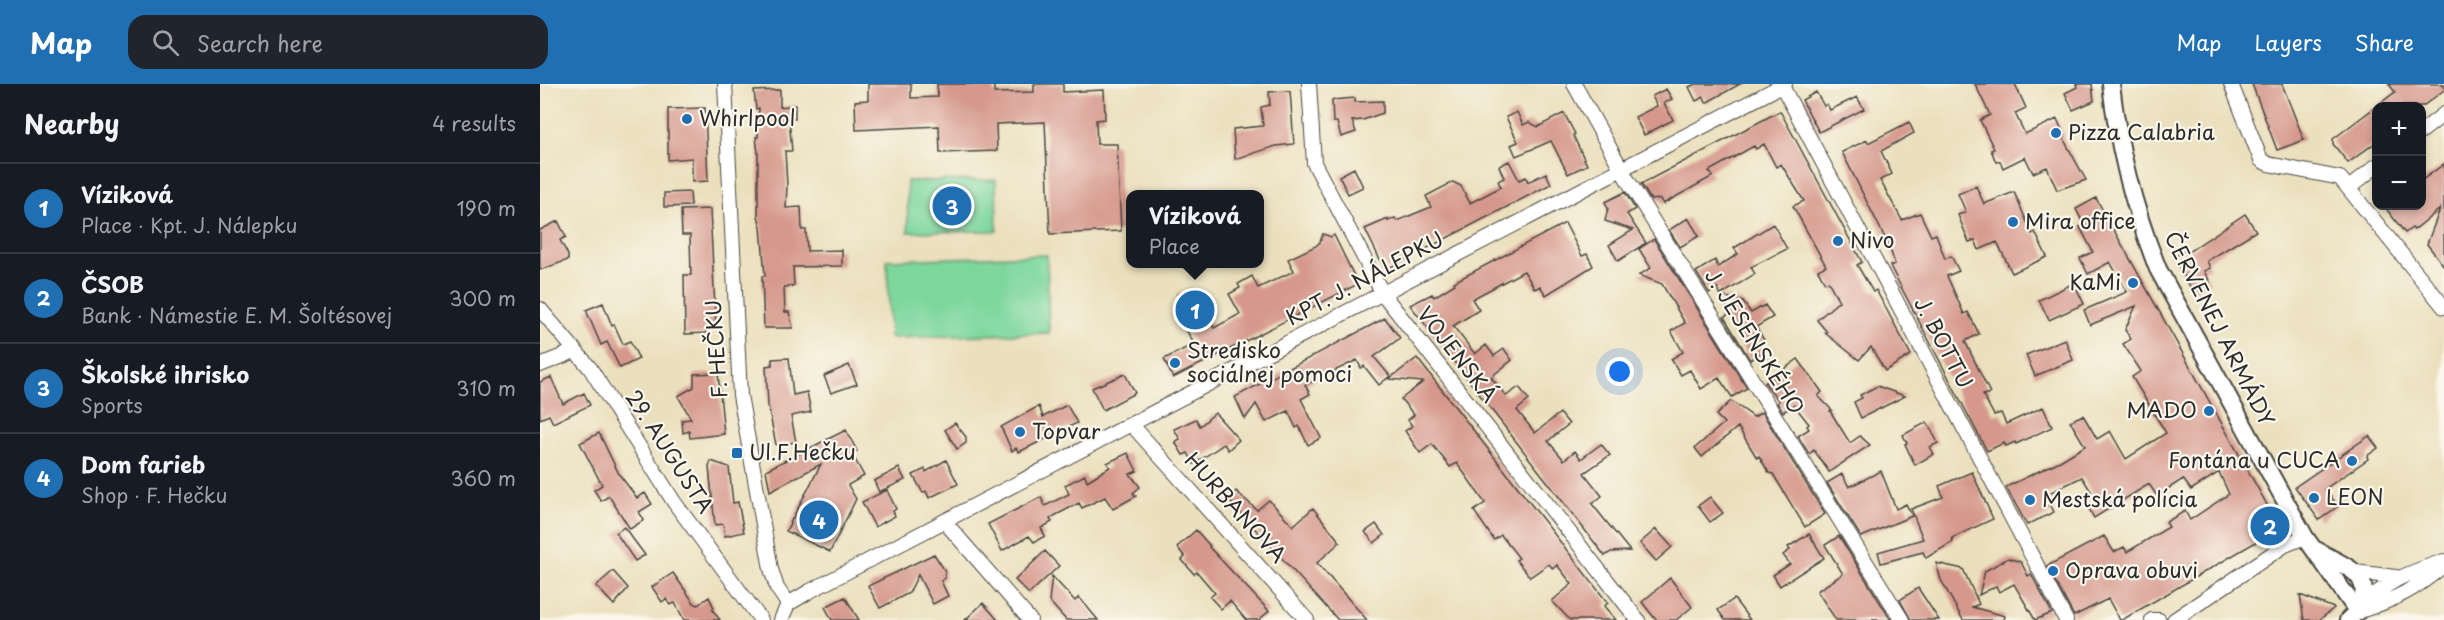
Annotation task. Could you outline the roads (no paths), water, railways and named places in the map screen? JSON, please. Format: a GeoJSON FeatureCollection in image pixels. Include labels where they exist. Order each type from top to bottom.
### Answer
{"type":"FeatureCollection","features":[{"type":"Feature","properties":{"kind":"street","name":"F. HEČKU"},"geometry":{"type":"LineString","coordinates":[[725,84],[740,395],[771,569],[777,588],[788,604]]}},
{"type":"Feature","properties":{"kind":"street","name":"VOJENSKÁ"},"geometry":{"type":"LineString","coordinates":[[1310,84],[1314,164],[1383,294],[1638,620]]}},
{"type":"Feature","properties":{"kind":"street","name":"J. JESENSKÉHO"},"geometry":{"type":"LineString","coordinates":[[1574,84],[1622,170],[1902,620]]}},
{"type":"Feature","properties":{"kind":"street","name":"ČERVENEJ ARMÁDY"},"geometry":{"type":"LineString","coordinates":[[2111,84],[2128,183],[2141,226],[2158,269],[2309,542],[2353,616]]}},
{"type":"Feature","properties":{"kind":"street"},"geometry":{"type":"LineString","coordinates":[[2231,84],[2261,160],[2274,166],[2340,178],[2444,307]]}},
{"type":"Feature","properties":{"kind":"street","name":"KPT. J. NÁLEPKU"},"geometry":{"type":"LineString","coordinates":[[788,604],[1784,85]]}},
{"type":"Feature","properties":{"kind":"street","name":"J. BOTTU"},"geometry":{"type":"LineString","coordinates":[[1784,85],[2066,620]]}},
{"type":"Feature","properties":{"kind":"street"},"geometry":{"type":"LineString","coordinates":[[2426,127],[2444,114]]}},
{"type":"Feature","properties":{"kind":"street"},"geometry":{"type":"LineString","coordinates":[[2349,188],[2372,169]]}},
{"type":"Feature","properties":{"kind":"street","name":"29. AUGUSTA"},"geometry":{"type":"LineString","coordinates":[[540,309],[590,368],[674,502],[761,620]]}},
{"type":"Feature","properties":{"kind":"street"},"geometry":{"type":"LineString","coordinates":[[540,365],[575,351]]}},
{"type":"Feature","properties":{"kind":"street","name":"HURBANOVA"},"geometry":{"type":"LineString","coordinates":[[1131,424],[1307,620]]}},
{"type":"Feature","properties":{"kind":"street"},"geometry":{"type":"LineString","coordinates":[[944,521],[1030,620]]}},
{"type":"Feature","properties":{"kind":"street"},"geometry":{"type":"LineString","coordinates":[[2174,620],[2285,545],[2309,542],[2355,572],[2396,577]]}},
{"type":"Feature","properties":{"kind":"street"},"geometry":{"type":"LineString","coordinates":[[2353,616],[2417,587],[2444,563]]}},
{"type":"Feature","properties":{"kind":"street"},"geometry":{"type":"LineString","coordinates":[[2353,616],[2373,594],[2396,577],[2444,563]]}},
{"type":"Feature","properties":{"kind":"street"},"geometry":{"type":"LineString","coordinates":[[2353,616],[2363,590],[2355,572]]}},
{"type":"Feature","properties":{"kind":"street"},"geometry":{"type":"LineString","coordinates":[[781,620],[788,604]]}},
{"type":"Feature","properties":{"kind":"street"},"geometry":{"type":"LineString","coordinates":[[2152,620],[2159,620]]}},
{"type":"Feature","properties":{"kind":"place","name":"Whirlpool"},"geometry":{"type":"Point","coordinates":[687,119]}},
{"type":"Feature","properties":{"kind":"place","name":"Pizza Calabria"},"geometry":{"type":"Point","coordinates":[2056,133]}},
{"type":"Feature","properties":{"kind":"place","name":"Školské ihrisko"},"geometry":{"type":"Point","coordinates":[952,206]}},
{"type":"Feature","properties":{"kind":"place","name":"Mira office"},"geometry":{"type":"Point","coordinates":[2013,222]}},
{"type":"Feature","properties":{"kind":"place","name":"Nivo"},"geometry":{"type":"Point","coordinates":[1838,241]}},
{"type":"Feature","properties":{"kind":"place","name":"KaMi"},"geometry":{"type":"Point","coordinates":[2133,283]}},
{"type":"Feature","properties":{"kind":"place","name":"Víziková"},"geometry":{"type":"Point","coordinates":[1195,310]}},
{"type":"Feature","properties":{"kind":"place","name":"Stredisko sociálnej pomoci"},"geometry":{"type":"Point","coordinates":[1175,363]}},
{"type":"Feature","properties":{"kind":"place","name":"MADO"},"geometry":{"type":"Point","coordinates":[2209,411]}},
{"type":"Feature","properties":{"kind":"place","name":"Topvar"},"geometry":{"type":"Point","coordinates":[1020,432]}},
{"type":"Feature","properties":{"kind":"place","name":"Ul.F.Hečku"},"geometry":{"type":"Point","coordinates":[737,453]}},
{"type":"Feature","properties":{"kind":"place","name":"Fontána u CUCA"},"geometry":{"type":"Point","coordinates":[2352,461]}},
{"type":"Feature","properties":{"kind":"place","name":"LEON"},"geometry":{"type":"Point","coordinates":[2314,498]}},
{"type":"Feature","properties":{"kind":"place","name":"Mestská polícia"},"geometry":{"type":"Point","coordinates":[2030,500]}},
{"type":"Feature","properties":{"kind":"place","name":"Dom farieb"},"geometry":{"type":"Point","coordinates":[819,520]}},
{"type":"Feature","properties":{"kind":"place","name":"ČSOB"},"geometry":{"type":"Point","coordinates":[2270,526]}},
{"type":"Feature","properties":{"kind":"place","name":"Oprava obuvi"},"geometry":{"type":"Point","coordinates":[2053,571]}}]}
